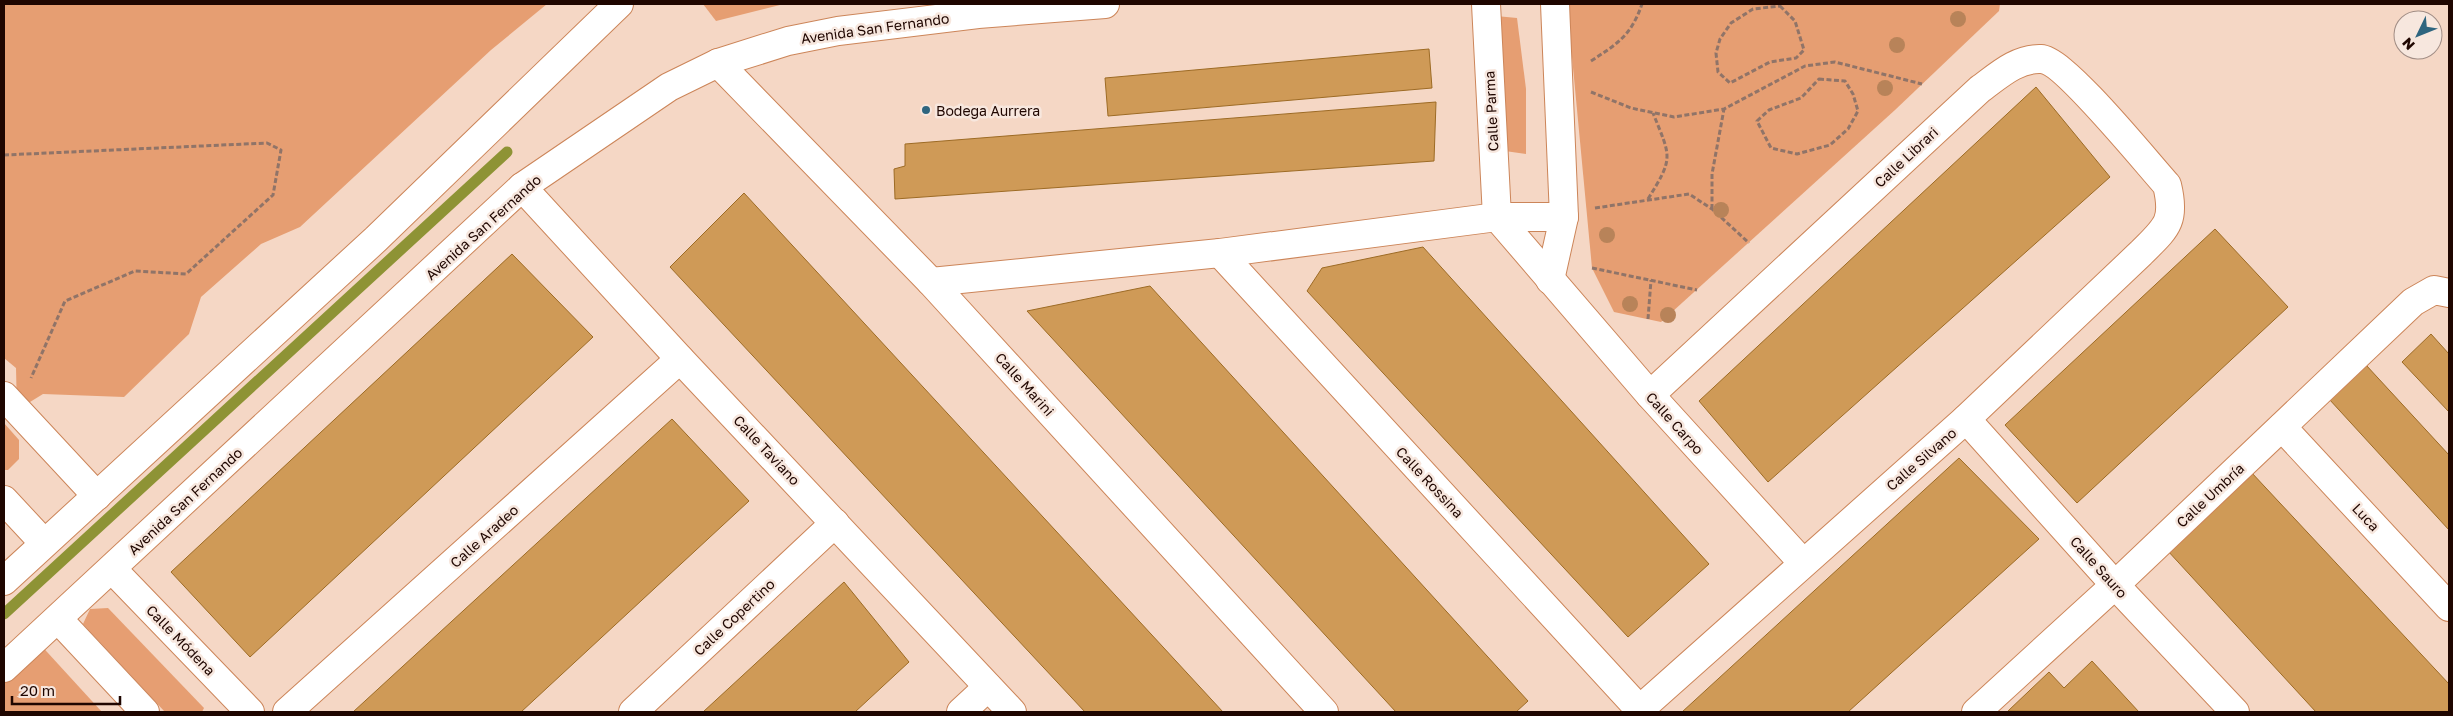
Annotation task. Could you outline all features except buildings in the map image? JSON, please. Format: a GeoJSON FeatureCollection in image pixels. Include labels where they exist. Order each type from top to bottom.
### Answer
{"type":"FeatureCollection","features":[{"type":"Feature","properties":{"kind":"street"},"geometry":{"type":"LineString","coordinates":[[4,581],[376,239],[619,4]]}},
{"type":"Feature","properties":{"kind":"street","name":"Avenida San Fernando"},"geometry":{"type":"LineString","coordinates":[[4,668],[522,188],[669,87],[718,63],[788,41],[838,30],[977,9],[1105,4]]}},
{"type":"Feature","properties":{"kind":"street","name":"Calle Parma"},"geometry":{"type":"LineString","coordinates":[[1486,4],[1497,218]]}},
{"type":"Feature","properties":{"kind":"street"},"geometry":{"type":"LineString","coordinates":[[1550,280],[1576,214],[1555,4]]}},
{"type":"Feature","properties":{"kind":"street","name":"Calle Librari"},"geometry":{"type":"LineString","coordinates":[[1650,395],[1980,88],[2018,64],[2031,59],[2044,59],[2057,66],[2076,82],[2167,185]]}},
{"type":"Feature","properties":{"kind":"street","name":"Calle Marini"},"geometry":{"type":"LineString","coordinates":[[718,63],[931,282],[1324,712]]}},
{"type":"Feature","properties":{"kind":"street","name":"Calle Silvano"},"geometry":{"type":"LineString","coordinates":[[1638,711],[1966,419],[2161,233],[2170,219],[2172,205],[2167,185]]}},
{"type":"Feature","properties":{"kind":"street","name":"Calle Taviano"},"geometry":{"type":"LineString","coordinates":[[522,188],[1012,712]]}},
{"type":"Feature","properties":{"kind":"street"},"geometry":{"type":"LineString","coordinates":[[931,282],[1220,253],[1497,218],[1576,214]]}},
{"type":"Feature","properties":{"kind":"street","name":"Calle Carpo"},"geometry":{"type":"LineString","coordinates":[[1497,218],[1650,395],[1803,563]]}},
{"type":"Feature","properties":{"kind":"street","name":"Calle Rossina"},"geometry":{"type":"LineString","coordinates":[[1220,253],[1638,711]]}},
{"type":"Feature","properties":{"kind":"street","name":"Calle Umbría"},"geometry":{"type":"LineString","coordinates":[[1976,712],[2115,585],[2413,302],[2434,290],[2449,293]]}},
{"type":"Feature","properties":{"kind":"street","name":"Calle Aradeo"},"geometry":{"type":"LineString","coordinates":[[287,712],[680,359]]}},
{"type":"Feature","properties":{"kind":"street"},"geometry":{"type":"LineString","coordinates":[[10,403],[97,496]]}},
{"type":"Feature","properties":{"kind":"street","name":"Calle Sauro"},"geometry":{"type":"LineString","coordinates":[[1966,419],[2115,585],[2235,712]]}},
{"type":"Feature","properties":{"kind":"street","name":"Luca"},"geometry":{"type":"LineString","coordinates":[[2282,427],[2449,607]]}},
{"type":"Feature","properties":{"kind":"street"},"geometry":{"type":"LineString","coordinates":[[4,500],[44,543]]}},
{"type":"Feature","properties":{"kind":"street","name":"Calle Copertino"},"geometry":{"type":"LineString","coordinates":[[632,712],[835,523]]}},
{"type":"Feature","properties":{"kind":"street","name":"Calle Módena"},"geometry":{"type":"LineString","coordinates":[[112,569],[250,712]]}},
{"type":"Feature","properties":{"kind":"street"},"geometry":{"type":"LineString","coordinates":[[58,619],[145,712]]}},
{"type":"Feature","properties":{"kind":"street"},"geometry":{"type":"LineString","coordinates":[[961,712],[988,687]]}},
{"type":"Feature","properties":{"kind":"path"},"geometry":{"type":"LineString","coordinates":[[1589,62],[1620,42],[1638,16],[1642,4]]}},
{"type":"Feature","properties":{"kind":"path"},"geometry":{"type":"LineString","coordinates":[[1780,6],[1795,21],[1804,50],[1796,58],[1770,62],[1730,83],[1718,72],[1716,53],[1720,39],[1731,23],[1753,9],[1780,6]]}},
{"type":"Feature","properties":{"kind":"path"},"geometry":{"type":"LineString","coordinates":[[1583,88],[1631,108],[1674,116],[1724,109],[1806,66],[1835,62],[1922,84]]}},
{"type":"Feature","properties":{"kind":"path"},"geometry":{"type":"LineString","coordinates":[[1819,79],[1845,81],[1853,94],[1858,111],[1848,129],[1830,145],[1796,154],[1771,148],[1757,121],[1769,110],[1801,98],[1819,79]]}},
{"type":"Feature","properties":{"kind":"path"},"geometry":{"type":"LineString","coordinates":[[1712,209],[1712,174],[1724,109]]}},
{"type":"Feature","properties":{"kind":"path"},"geometry":{"type":"LineString","coordinates":[[1648,199],[1667,169],[1668,149],[1653,112]]}},
{"type":"Feature","properties":{"kind":"path"},"geometry":{"type":"LineString","coordinates":[[4,155],[267,143],[281,150],[272,196],[186,274],[135,272],[64,301],[10,403]]}},
{"type":"Feature","properties":{"kind":"path"},"geometry":{"type":"LineString","coordinates":[[1576,214],[1648,199],[1689,194],[1712,209],[1749,244]]}},
{"type":"Feature","properties":{"kind":"path"},"geometry":{"type":"LineString","coordinates":[[1592,268],[1698,290]]}},
{"type":"Feature","properties":{"kind":"path"},"geometry":{"type":"LineString","coordinates":[[1648,319],[1651,280]]}},
{"type":"Feature","properties":{"kind":"shaded area"},"geometry":{"type":"Polygon","coordinates":[[[4,4],[547,4],[491,50],[300,227],[261,244],[201,297],[189,334],[124,397],[43,394],[17,410],[16,368],[4,358],[4,4]]]}},
{"type":"Feature","properties":{"kind":"shaded area"},"geometry":{"type":"Polygon","coordinates":[[[703,4],[784,4],[716,21],[703,4]]]}},
{"type":"Feature","properties":{"kind":"shaded area"},"geometry":{"type":"Polygon","coordinates":[[[1567,4],[2000,4],[1999,11],[1895,110],[1661,322],[1614,312],[1592,268],[1567,4]]]}},
{"type":"Feature","properties":{"kind":"shaded area"},"geometry":{"type":"Polygon","coordinates":[[[1496,16],[1517,18],[1526,89],[1526,154],[1505,151],[1496,16]]]}},
{"type":"Feature","properties":{"kind":"shaded area"},"geometry":{"type":"Polygon","coordinates":[[[4,423],[19,440],[19,459],[8,470],[4,470],[4,423]]]}},
{"type":"Feature","properties":{"kind":"shaded area"},"geometry":{"type":"Polygon","coordinates":[[[108,608],[204,708],[202,712],[165,712],[83,624],[90,609],[108,608]]]}},
{"type":"Feature","properties":{"kind":"shaded area"},"geometry":{"type":"Polygon","coordinates":[[[37,641],[102,712],[4,712],[4,673],[37,641]]]}},
{"type":"Feature","properties":{"kind":"waterway"},"geometry":{"type":"LineString","coordinates":[[4,614],[507,152]]}},
{"type":"Feature","properties":{"kind":"place","name":"Bodega Aurrera"},"geometry":{"type":"Point","coordinates":[926,110]}}]}
